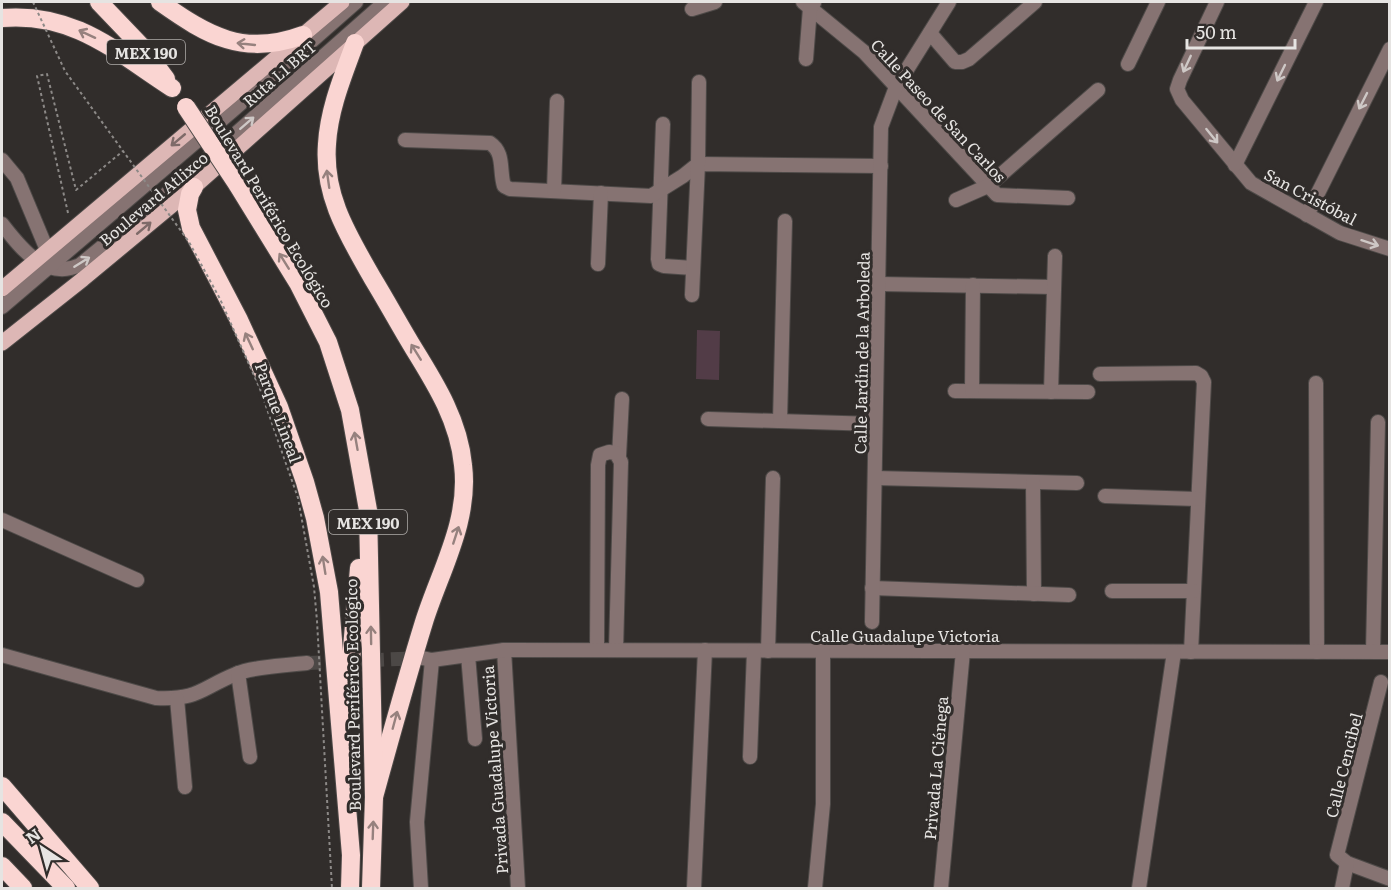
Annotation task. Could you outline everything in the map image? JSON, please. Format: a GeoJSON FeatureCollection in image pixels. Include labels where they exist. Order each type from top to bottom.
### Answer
{"type":"FeatureCollection","features":[{"type":"Feature","properties":{"kind":"highway","name":"Boulevard Periférico Ecológico"},"geometry":{"type":"LineString","coordinates":[[99,2],[142,47],[186,107],[237,184],[298,284],[328,342],[350,410],[368,510],[374,797],[371,888]]}},
{"type":"Feature","properties":{"kind":"highway"},"geometry":{"type":"LineString","coordinates":[[160,2],[198,28],[233,42],[273,44],[303,35]]}},
{"type":"Feature","properties":{"kind":"highway"},"geometry":{"type":"LineString","coordinates":[[2,18],[37,17],[59,22],[99,40],[172,88]]}},
{"type":"Feature","properties":{"kind":"highway"},"geometry":{"type":"LineString","coordinates":[[354,43],[332,112],[327,142],[327,172],[333,201],[344,229],[449,411],[462,451],[464,485],[456,537],[425,620],[374,797]]}},
{"type":"Feature","properties":{"kind":"highway"},"geometry":{"type":"LineString","coordinates":[[194,187],[187,210],[190,228],[239,320],[293,444],[323,555],[329,592],[351,855],[350,888]]}},
{"type":"Feature","properties":{"kind":"highway"},"geometry":{"type":"LineString","coordinates":[[342,749],[359,562],[368,510]]}},
{"type":"Feature","properties":{"kind":"highway"},"geometry":{"type":"LineString","coordinates":[[2,786],[90,888]]}},
{"type":"Feature","properties":{"kind":"highway"},"geometry":{"type":"LineString","coordinates":[[2,822],[66,888]]}},
{"type":"Feature","properties":{"kind":"highway"},"geometry":{"type":"LineString","coordinates":[[2,866],[23,888]]}},
{"type":"Feature","properties":{"kind":"main road","name":"Boulevard Atlixco"},"geometry":{"type":"LineString","coordinates":[[2,289],[342,2]]}},
{"type":"Feature","properties":{"kind":"main road","name":"Boulevard Atlixco"},"geometry":{"type":"LineString","coordinates":[[2,343],[194,187],[402,2]]}},
{"type":"Feature","properties":{"kind":"street","name":"Ruta L1 BRT"},"geometry":{"type":"LineString","coordinates":[[2,307],[356,2]]}},
{"type":"Feature","properties":{"kind":"street","name":"Ruta L1 BRT"},"geometry":{"type":"LineString","coordinates":[[2,224],[34,261],[50,267],[69,268],[85,262],[180,183],[385,2]]}},
{"type":"Feature","properties":{"kind":"street"},"geometry":{"type":"LineString","coordinates":[[692,9],[715,2]]}},
{"type":"Feature","properties":{"kind":"street","name":"Calle Jardín de la Arboleda"},"geometry":{"type":"LineString","coordinates":[[872,622],[881,127],[896,87],[949,2]]}},
{"type":"Feature","properties":{"kind":"street"},"geometry":{"type":"LineString","coordinates":[[930,33],[955,62],[962,62],[969,59],[1035,2]]}},
{"type":"Feature","properties":{"kind":"street"},"geometry":{"type":"LineString","coordinates":[[1128,64],[1158,2]]}},
{"type":"Feature","properties":{"kind":"street","name":"San Cristóbal"},"geometry":{"type":"LineString","coordinates":[[1217,2],[1177,89],[1182,100],[1251,183],[1341,232],[1389,249]]}},
{"type":"Feature","properties":{"kind":"street"},"geometry":{"type":"LineString","coordinates":[[1235,165],[1316,2]]}},
{"type":"Feature","properties":{"kind":"street"},"geometry":{"type":"LineString","coordinates":[[806,59],[809,4]]}},
{"type":"Feature","properties":{"kind":"street","name":"Calle Paseo de San Carlos"},"geometry":{"type":"LineString","coordinates":[[809,4],[864,52],[997,195],[1068,198]]}},
{"type":"Feature","properties":{"kind":"street"},"geometry":{"type":"LineString","coordinates":[[1307,215],[1389,49]]}},
{"type":"Feature","properties":{"kind":"street"},"geometry":{"type":"LineString","coordinates":[[692,295],[699,82]]}},
{"type":"Feature","properties":{"kind":"street"},"geometry":{"type":"LineString","coordinates":[[956,200],[988,186],[1098,90]]}},
{"type":"Feature","properties":{"kind":"street"},"geometry":{"type":"LineString","coordinates":[[554,191],[557,101]]}},
{"type":"Feature","properties":{"kind":"street"},"geometry":{"type":"LineString","coordinates":[[663,124],[659,264],[693,268]]}},
{"type":"Feature","properties":{"kind":"street"},"geometry":{"type":"LineString","coordinates":[[405,140],[490,142],[501,156],[504,186],[510,189],[651,196],[698,164],[881,166]]}},
{"type":"Feature","properties":{"kind":"street"},"geometry":{"type":"LineString","coordinates":[[2,160],[17,178],[47,250]]}},
{"type":"Feature","properties":{"kind":"street"},"geometry":{"type":"LineString","coordinates":[[598,264],[601,193]]}},
{"type":"Feature","properties":{"kind":"street"},"geometry":{"type":"LineString","coordinates":[[780,421],[785,221]]}},
{"type":"Feature","properties":{"kind":"street"},"geometry":{"type":"LineString","coordinates":[[1051,392],[1055,256]]}},
{"type":"Feature","properties":{"kind":"street"},"geometry":{"type":"LineString","coordinates":[[879,284],[1054,287]]}},
{"type":"Feature","properties":{"kind":"street"},"geometry":{"type":"LineString","coordinates":[[972,391],[973,285]]}},
{"type":"Feature","properties":{"kind":"street"},"geometry":{"type":"LineString","coordinates":[[1100,374],[1196,373],[1204,382],[1191,652]]}},
{"type":"Feature","properties":{"kind":"street"},"geometry":{"type":"LineString","coordinates":[[1316,383],[1317,652]]}},
{"type":"Feature","properties":{"kind":"street"},"geometry":{"type":"LineString","coordinates":[[955,391],[1088,392]]}},
{"type":"Feature","properties":{"kind":"street"},"geometry":{"type":"LineString","coordinates":[[616,650],[622,399]]}},
{"type":"Feature","properties":{"kind":"street"},"geometry":{"type":"LineString","coordinates":[[708,419],[876,424]]}},
{"type":"Feature","properties":{"kind":"street"},"geometry":{"type":"LineString","coordinates":[[1373,652],[1378,422]]}},
{"type":"Feature","properties":{"kind":"street"},"geometry":{"type":"LineString","coordinates":[[597,650],[598,465],[600,455],[609,452],[619,456]]}},
{"type":"Feature","properties":{"kind":"street"},"geometry":{"type":"LineString","coordinates":[[768,651],[773,478]]}},
{"type":"Feature","properties":{"kind":"street"},"geometry":{"type":"LineString","coordinates":[[875,478],[1077,483]]}},
{"type":"Feature","properties":{"kind":"street"},"geometry":{"type":"LineString","coordinates":[[1034,482],[1034,594]]}},
{"type":"Feature","properties":{"kind":"street"},"geometry":{"type":"LineString","coordinates":[[1105,496],[1197,499]]}},
{"type":"Feature","properties":{"kind":"street"},"geometry":{"type":"LineString","coordinates":[[2,520],[137,580]]}},
{"type":"Feature","properties":{"kind":"street"},"geometry":{"type":"LineString","coordinates":[[872,588],[1070,595]]}},
{"type":"Feature","properties":{"kind":"street"},"geometry":{"type":"LineString","coordinates":[[1112,591],[1193,591]]}},
{"type":"Feature","properties":{"kind":"street","name":"Calle Guadalupe Victoria"},"geometry":{"type":"LineString","coordinates":[[421,888],[417,822],[427,659],[504,650],[1389,652]]}},
{"type":"Feature","properties":{"kind":"street","name":"Privada Guadalupe Victoria"},"geometry":{"type":"LineString","coordinates":[[504,650],[518,888]]}},
{"type":"Feature","properties":{"kind":"street"},"geometry":{"type":"LineString","coordinates":[[694,888],[705,651]]}},
{"type":"Feature","properties":{"kind":"street"},"geometry":{"type":"LineString","coordinates":[[750,757],[754,651]]}},
{"type":"Feature","properties":{"kind":"street"},"geometry":{"type":"LineString","coordinates":[[815,888],[823,804],[823,651]]}},
{"type":"Feature","properties":{"kind":"street","name":"Privada La Ciénega"},"geometry":{"type":"LineString","coordinates":[[940,888],[963,651]]}},
{"type":"Feature","properties":{"kind":"street"},"geometry":{"type":"LineString","coordinates":[[1139,888],[1174,652]]}},
{"type":"Feature","properties":{"kind":"street"},"geometry":{"type":"LineString","coordinates":[[2,655],[156,698],[177,699],[196,695],[238,673],[307,663]]}},
{"type":"Feature","properties":{"kind":"street"},"geometry":{"type":"LineString","coordinates":[[468,655],[475,739]]}},
{"type":"Feature","properties":{"kind":"street"},"geometry":{"type":"LineString","coordinates":[[238,673],[250,757]]}},
{"type":"Feature","properties":{"kind":"street","name":"Calle Cencibel"},"geometry":{"type":"LineString","coordinates":[[1342,888],[1342,859],[1381,682]]}},
{"type":"Feature","properties":{"kind":"street"},"geometry":{"type":"LineString","coordinates":[[177,699],[185,788]]}},
{"type":"Feature","properties":{"kind":"street"},"geometry":{"type":"LineString","coordinates":[[1342,859],[1389,879]]}},
{"type":"Feature","properties":{"kind":"path","name":"Parque Lineal"},"geometry":{"type":"LineString","coordinates":[[33,2],[65,71],[189,242],[220,299],[260,389],[298,498],[314,587],[317,621],[332,888]]}},
{"type":"Feature","properties":{"kind":"path"},"geometry":{"type":"LineString","coordinates":[[78,225],[67,212],[37,76],[46,74],[76,190],[123,151]]}},
{"type":"Feature","properties":{"kind":"shaded area"},"geometry":{"type":"Polygon","coordinates":[[[697,330],[720,331],[719,380],[696,379],[697,330]]]}},
{"type":"Feature","properties":{"kind":"tunnel"},"geometry":{"type":"LineString","coordinates":[[307,663],[421,658]]}}]}
